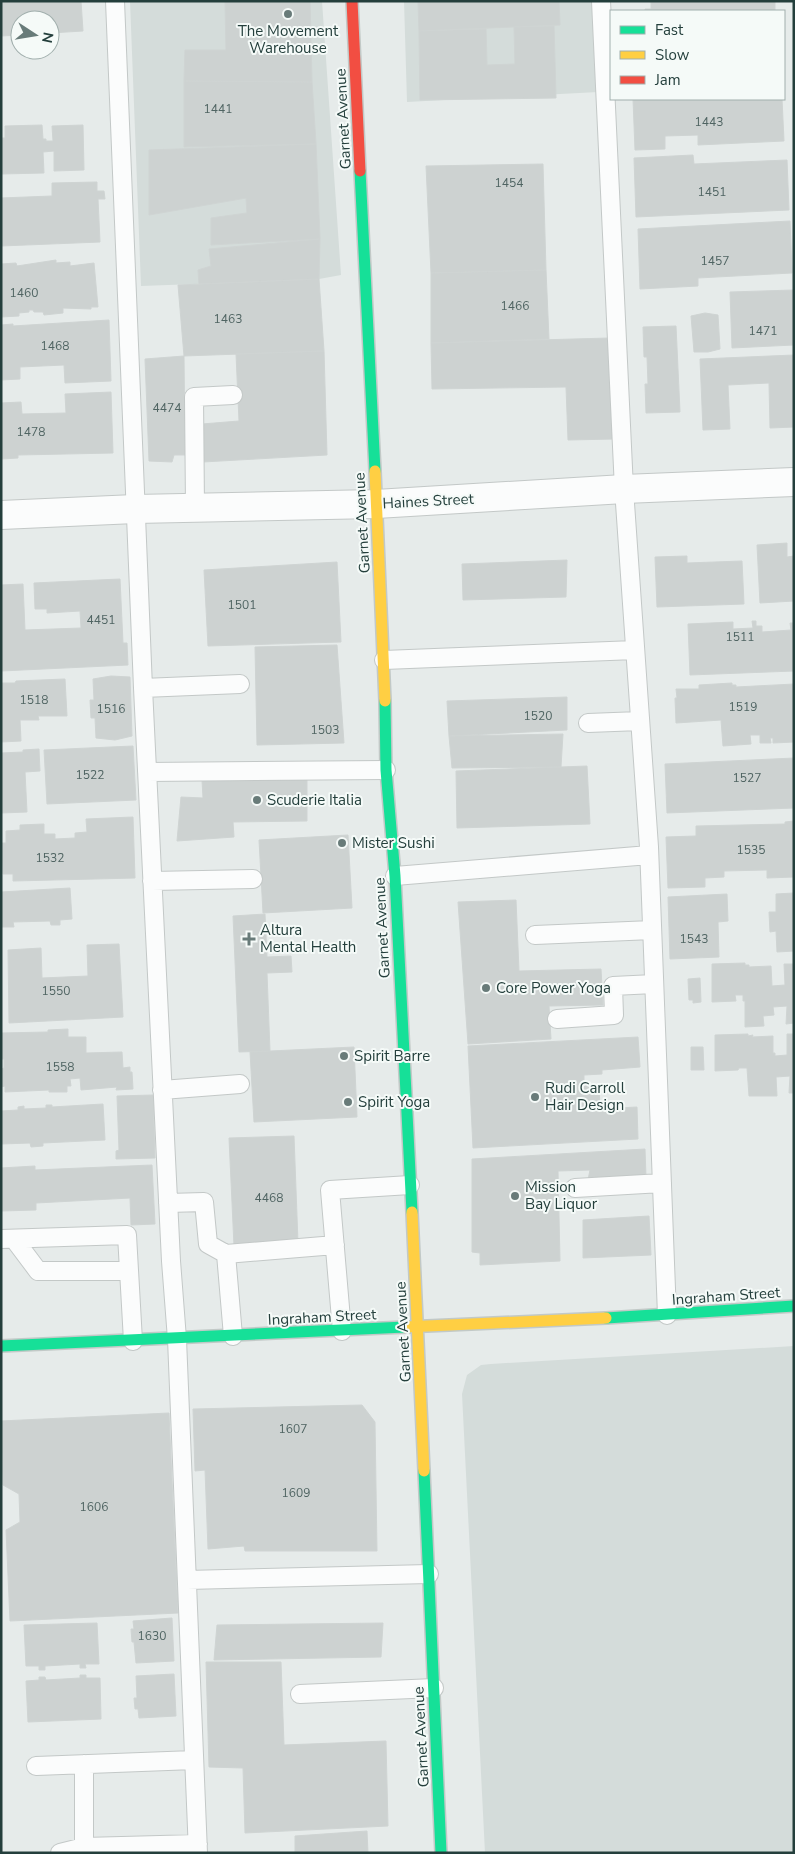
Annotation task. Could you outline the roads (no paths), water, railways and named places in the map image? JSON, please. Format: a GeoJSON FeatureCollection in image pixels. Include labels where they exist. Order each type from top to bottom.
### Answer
{"type":"FeatureCollection","features":[{"type":"Feature","properties":{"kind":"main road","name":"Garnet Avenue"},"geometry":{"type":"LineString","coordinates":[[352,1],[384,660],[386,770],[395,876],[418,1327],[441,1853]]}},
{"type":"Feature","properties":{"kind":"main road","name":"Ingraham Street"},"geometry":{"type":"LineString","coordinates":[[1,1346],[667,1315],[794,1306]]}},
{"type":"Feature","properties":{"kind":"street","name":"Haines Street"},"geometry":{"type":"LineString","coordinates":[[1,515],[136,509],[376,504],[624,489],[794,482]]}},
{"type":"Feature","properties":{"kind":"lane"},"geometry":{"type":"LineString","coordinates":[[60,1853],[84,1850],[198,1848],[177,1339],[162,1090],[143,688],[115,1]]}},
{"type":"Feature","properties":{"kind":"lane"},"geometry":{"type":"LineString","coordinates":[[601,1],[624,489],[649,855],[667,1315]]}},
{"type":"Feature","properties":{"kind":"lane"},"geometry":{"type":"LineString","coordinates":[[195,508],[194,397],[233,395]]}},
{"type":"Feature","properties":{"kind":"lane"},"geometry":{"type":"LineString","coordinates":[[384,660],[635,650]]}},
{"type":"Feature","properties":{"kind":"lane"},"geometry":{"type":"LineString","coordinates":[[143,688],[240,684]]}},
{"type":"Feature","properties":{"kind":"lane"},"geometry":{"type":"LineString","coordinates":[[588,724],[640,721]]}},
{"type":"Feature","properties":{"kind":"lane"},"geometry":{"type":"LineString","coordinates":[[147,772],[386,770]]}},
{"type":"Feature","properties":{"kind":"lane"},"geometry":{"type":"LineString","coordinates":[[395,876],[649,855]]}},
{"type":"Feature","properties":{"kind":"lane"},"geometry":{"type":"LineString","coordinates":[[152,881],[254,878]]}},
{"type":"Feature","properties":{"kind":"lane"},"geometry":{"type":"LineString","coordinates":[[535,935],[652,930]]}},
{"type":"Feature","properties":{"kind":"lane"},"geometry":{"type":"LineString","coordinates":[[557,1018],[614,1015],[613,986],[654,984]]}},
{"type":"Feature","properties":{"kind":"lane"},"geometry":{"type":"LineString","coordinates":[[162,1090],[240,1084]]}},
{"type":"Feature","properties":{"kind":"lane"},"geometry":{"type":"LineString","coordinates":[[575,1188],[662,1183]]}},
{"type":"Feature","properties":{"kind":"lane"},"geometry":{"type":"LineString","coordinates":[[342,1331],[330,1190],[410,1185]]}},
{"type":"Feature","properties":{"kind":"lane"},"geometry":{"type":"LineString","coordinates":[[168,1203],[204,1202],[208,1244],[226,1254],[335,1245]]}},
{"type":"Feature","properties":{"kind":"lane"},"geometry":{"type":"LineString","coordinates":[[7,1239],[127,1235],[133,1341]]}},
{"type":"Feature","properties":{"kind":"lane"},"geometry":{"type":"LineString","coordinates":[[7,1239],[38,1271],[129,1271]]}},
{"type":"Feature","properties":{"kind":"lane"},"geometry":{"type":"LineString","coordinates":[[226,1254],[233,1336]]}},
{"type":"Feature","properties":{"kind":"lane"},"geometry":{"type":"LineString","coordinates":[[186,1580],[429,1574]]}},
{"type":"Feature","properties":{"kind":"lane"},"geometry":{"type":"LineString","coordinates":[[300,1694],[434,1688]]}},
{"type":"Feature","properties":{"kind":"lane"},"geometry":{"type":"LineString","coordinates":[[36,1766],[194,1760]]}},
{"type":"Feature","properties":{"kind":"lane"},"geometry":{"type":"LineString","coordinates":[[84,1764],[84,1850]]}},
{"type":"Feature","properties":{"kind":"place","name":"The Movement Warehouse"},"geometry":{"type":"Point","coordinates":[288,14]}},
{"type":"Feature","properties":{"kind":"place","name":"Scuderie Italia"},"geometry":{"type":"Point","coordinates":[257,800]}},
{"type":"Feature","properties":{"kind":"place","name":"Mister Sushi"},"geometry":{"type":"Point","coordinates":[342,843]}},
{"type":"Feature","properties":{"kind":"place","name":"Altura Mental Health"},"geometry":{"type":"Point","coordinates":[249,939]}},
{"type":"Feature","properties":{"kind":"place","name":"Core Power Yoga"},"geometry":{"type":"Point","coordinates":[486,988]}},
{"type":"Feature","properties":{"kind":"place","name":"Spirit Barre"},"geometry":{"type":"Point","coordinates":[344,1056]}},
{"type":"Feature","properties":{"kind":"place","name":"Rudi Carroll Hair Design"},"geometry":{"type":"Point","coordinates":[535,1097]}},
{"type":"Feature","properties":{"kind":"place","name":"Spirit Yoga"},"geometry":{"type":"Point","coordinates":[348,1102]}},
{"type":"Feature","properties":{"kind":"place","name":"Mission Bay Liquor"},"geometry":{"type":"Point","coordinates":[515,1196]}}]}
